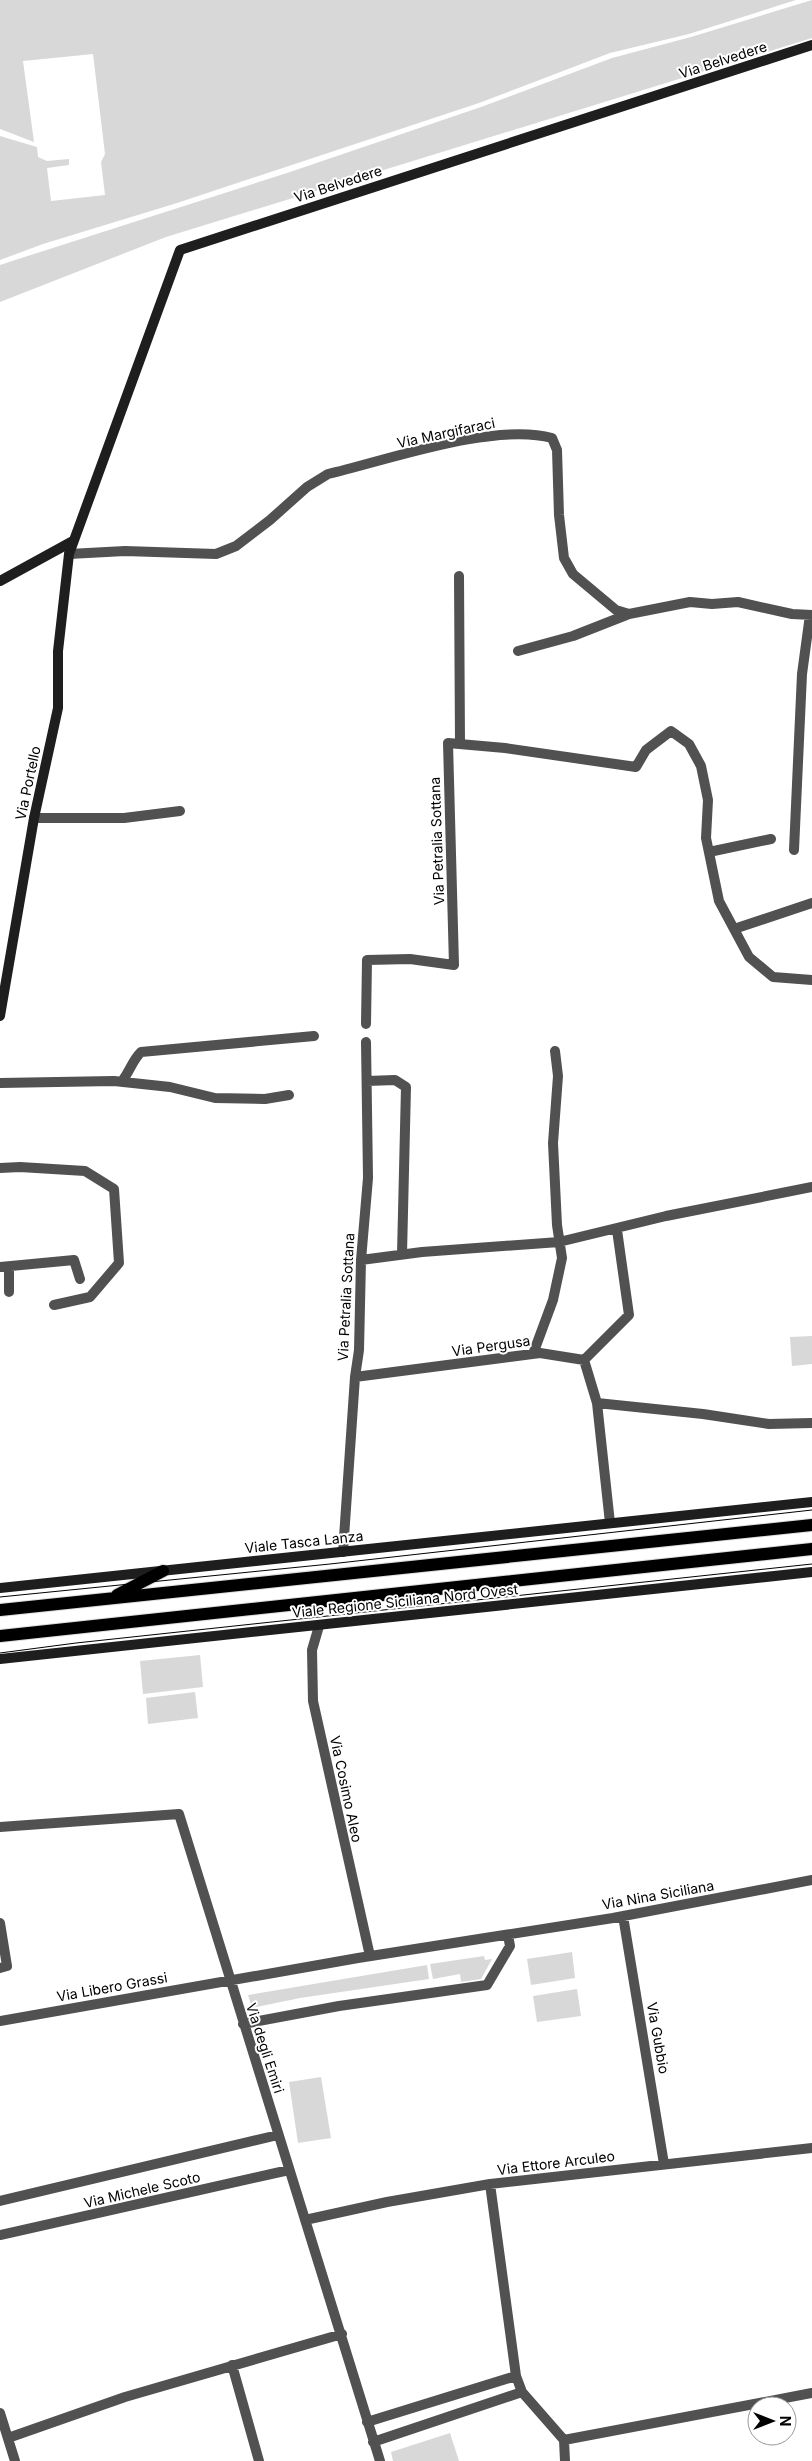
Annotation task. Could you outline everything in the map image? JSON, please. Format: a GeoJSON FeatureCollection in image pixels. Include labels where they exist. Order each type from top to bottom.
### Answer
{"type":"FeatureCollection","features":[{"type":"Feature","properties":{"kind":"main road"},"geometry":{"type":"LineString","coordinates":[[0,1610],[812,1525]]}},
{"type":"Feature","properties":{"kind":"main road","name":"Viale Regione Siciliana Nord Ovest"},"geometry":{"type":"LineString","coordinates":[[0,1636],[812,1549]]}},
{"type":"Feature","properties":{"kind":"main road"},"geometry":{"type":"LineString","coordinates":[[110,1599],[163,1571]]}},
{"type":"Feature","properties":{"kind":"street","name":"Via Belvedere"},"geometry":{"type":"LineString","coordinates":[[69,554],[180,250],[812,46]]}},
{"type":"Feature","properties":{"kind":"street","name":"Via Margifaraci"},"geometry":{"type":"LineString","coordinates":[[69,554],[126,552],[216,554],[236,546],[270,520],[307,487],[328,474],[491,436],[536,434],[552,438],[557,450],[559,515],[564,558],[573,574],[616,610],[628,614]]}},
{"type":"Feature","properties":{"kind":"street"},"geometry":{"type":"LineString","coordinates":[[0,581],[74,541]]}},
{"type":"Feature","properties":{"kind":"street","name":"Via Portello"},"geometry":{"type":"LineString","coordinates":[[0,1016],[34,818],[58,708],[58,651],[69,554]]}},
{"type":"Feature","properties":{"kind":"street"},"geometry":{"type":"LineString","coordinates":[[459,576],[460,744],[514,749],[636,767],[646,750],[671,731],[689,744],[700,766],[708,800],[706,838],[719,901],[749,956],[773,977],[812,980]]}},
{"type":"Feature","properties":{"kind":"street"},"geometry":{"type":"LineString","coordinates":[[518,651],[566,639],[628,614],[690,602],[712,604],[738,602],[792,614],[811,615],[802,674],[794,850]]}},
{"type":"Feature","properties":{"kind":"street","name":"Via Petralia Sottana"},"geometry":{"type":"LineString","coordinates":[[366,1024],[367,960],[410,959],[454,965],[448,743],[460,744]]}},
{"type":"Feature","properties":{"kind":"street"},"geometry":{"type":"LineString","coordinates":[[34,818],[124,818],[180,811]]}},
{"type":"Feature","properties":{"kind":"street"},"geometry":{"type":"LineString","coordinates":[[709,852],[771,839]]}},
{"type":"Feature","properties":{"kind":"street"},"geometry":{"type":"LineString","coordinates":[[734,929],[812,903]]}},
{"type":"Feature","properties":{"kind":"street"},"geometry":{"type":"LineString","coordinates":[[122,1081],[130,1071],[132,1061],[141,1052],[314,1036]]}},
{"type":"Feature","properties":{"kind":"street","name":"Via Petralia Sottana"},"geometry":{"type":"LineString","coordinates":[[343,1552],[355,1377],[359,1350],[360,1260],[368,1178],[366,1042]]}},
{"type":"Feature","properties":{"kind":"street"},"geometry":{"type":"LineString","coordinates":[[533,1354],[553,1300],[562,1258],[559,1242],[553,1143],[558,1076],[555,1051]]}},
{"type":"Feature","properties":{"kind":"street"},"geometry":{"type":"LineString","coordinates":[[367,1081],[395,1080],[406,1087],[402,1254]]}},
{"type":"Feature","properties":{"kind":"street"},"geometry":{"type":"LineString","coordinates":[[0,1083],[122,1081],[170,1087],[215,1098],[265,1099],[289,1095]]}},
{"type":"Feature","properties":{"kind":"street"},"geometry":{"type":"LineString","coordinates":[[0,1168],[20,1166],[85,1171],[114,1189],[119,1262],[90,1297],[54,1305]]}},
{"type":"Feature","properties":{"kind":"street"},"geometry":{"type":"LineString","coordinates":[[360,1260],[402,1254],[559,1242],[617,1230],[666,1216],[812,1187]]}},
{"type":"Feature","properties":{"kind":"street"},"geometry":{"type":"LineString","coordinates":[[617,1230],[628,1315],[584,1360],[597,1403],[610,1523],[812,1502]]}},
{"type":"Feature","properties":{"kind":"street"},"geometry":{"type":"LineString","coordinates":[[9,1292],[4,1267],[74,1260],[80,1279]]}},
{"type":"Feature","properties":{"kind":"street","name":"Via Pergusa"},"geometry":{"type":"LineString","coordinates":[[355,1377],[540,1353],[584,1360]]}},
{"type":"Feature","properties":{"kind":"street"},"geometry":{"type":"LineString","coordinates":[[597,1403],[703,1414],[769,1424],[812,1423]]}},
{"type":"Feature","properties":{"kind":"street","name":"Viale Tasca Lanza"},"geometry":{"type":"LineString","coordinates":[[0,1588],[610,1523]]}},
{"type":"Feature","properties":{"kind":"street","name":"Viale Regione Siciliana Nord Ovest"},"geometry":{"type":"LineString","coordinates":[[0,1659],[812,1572]]}},
{"type":"Feature","properties":{"kind":"street","name":"Via Cosimo Aleo"},"geometry":{"type":"LineString","coordinates":[[319,1626],[312,1650],[313,1701],[370,1956]]}},
{"type":"Feature","properties":{"kind":"street","name":"Via degli Emiri"},"geometry":{"type":"LineString","coordinates":[[0,1827],[179,1814],[380,2461]]}},
{"type":"Feature","properties":{"kind":"street","name":"Via Nina Siciliana"},"geometry":{"type":"LineString","coordinates":[[229,1980],[623,1916],[812,1880]]}},
{"type":"Feature","properties":{"kind":"street","name":"Via Gubbio"},"geometry":{"type":"LineString","coordinates":[[623,1916],[664,2164]]}},
{"type":"Feature","properties":{"kind":"street"},"geometry":{"type":"LineString","coordinates":[[0,1923],[2,1948],[7,1966],[0,1968]]}},
{"type":"Feature","properties":{"kind":"street"},"geometry":{"type":"LineString","coordinates":[[243,2024],[339,2006],[487,1984],[510,1946],[508,1935]]}},
{"type":"Feature","properties":{"kind":"street","name":"Via Libero Grassi"},"geometry":{"type":"LineString","coordinates":[[0,2021],[229,1980]]}},
{"type":"Feature","properties":{"kind":"street","name":"Via Michele Scoto"},"geometry":{"type":"LineString","coordinates":[[0,2201],[278,2135]]}},
{"type":"Feature","properties":{"kind":"street","name":"Via Ettore Arculeo"},"geometry":{"type":"LineString","coordinates":[[305,2220],[387,2202],[490,2184],[812,2148]]}},
{"type":"Feature","properties":{"kind":"street","name":"Via Michele Scoto"},"geometry":{"type":"LineString","coordinates":[[0,2235],[289,2170]]}},
{"type":"Feature","properties":{"kind":"street"},"geometry":{"type":"LineString","coordinates":[[490,2184],[516,2376],[522,2392],[564,2440],[565,2461]]}},
{"type":"Feature","properties":{"kind":"street"},"geometry":{"type":"LineString","coordinates":[[8,2438],[125,2397],[342,2334]]}},
{"type":"Feature","properties":{"kind":"street"},"geometry":{"type":"LineString","coordinates":[[232,2365],[259,2461]]}},
{"type":"Feature","properties":{"kind":"street"},"geometry":{"type":"LineString","coordinates":[[367,2422],[516,2376]]}},
{"type":"Feature","properties":{"kind":"street"},"geometry":{"type":"LineString","coordinates":[[373,2442],[522,2392]]}},
{"type":"Feature","properties":{"kind":"street"},"geometry":{"type":"LineString","coordinates":[[564,2440],[812,2393]]}},
{"type":"Feature","properties":{"kind":"street"},"geometry":{"type":"LineString","coordinates":[[0,2413],[15,2461]]}},
{"type":"Feature","properties":{"kind":"shaded area"},"geometry":{"type":"Polygon","coordinates":[[[0,0],[796,0],[689,34],[610,53],[479,103],[177,203],[43,244],[0,260],[0,136],[37,147],[38,157],[47,161],[69,159],[69,165],[47,168],[51,201],[105,195],[101,162],[105,154],[93,54],[23,61],[34,142],[0,129],[0,0]]]}},
{"type":"Feature","properties":{"kind":"shaded area"},"geometry":{"type":"Polygon","coordinates":[[[812,0],[812,38],[166,237],[0,302],[0,265],[290,172],[481,107],[612,58],[691,37],[812,0]]]}},
{"type":"Feature","properties":{"kind":"shaded area"},"geometry":{"type":"Polygon","coordinates":[[[812,1336],[812,1364],[792,1366],[790,1337],[812,1336]]]}},
{"type":"Feature","properties":{"kind":"shaded area"},"geometry":{"type":"Polygon","coordinates":[[[200,1655],[203,1687],[143,1694],[140,1661],[200,1655]]]}},
{"type":"Feature","properties":{"kind":"shaded area"},"geometry":{"type":"Polygon","coordinates":[[[195,1692],[198,1718],[148,1724],[146,1698],[195,1692]]]}},
{"type":"Feature","properties":{"kind":"shaded area"},"geometry":{"type":"Polygon","coordinates":[[[572,1952],[575,1978],[531,1985],[527,1959],[572,1952]]]}},
{"type":"Feature","properties":{"kind":"shaded area"},"geometry":{"type":"Polygon","coordinates":[[[484,1956],[485,1960],[492,1959],[481,1979],[461,1982],[460,1974],[433,1979],[430,1964],[484,1956]]]}},
{"type":"Feature","properties":{"kind":"shaded area"},"geometry":{"type":"Polygon","coordinates":[[[427,1965],[429,1979],[300,1998],[252,2008],[248,1995],[427,1965]]]}},
{"type":"Feature","properties":{"kind":"shaded area"},"geometry":{"type":"Polygon","coordinates":[[[577,1989],[581,2016],[537,2022],[533,1996],[577,1989]]]}},
{"type":"Feature","properties":{"kind":"shaded area"},"geometry":{"type":"Polygon","coordinates":[[[321,2077],[331,2138],[298,2143],[289,2082],[321,2077]]]}},
{"type":"Feature","properties":{"kind":"shaded area"},"geometry":{"type":"Polygon","coordinates":[[[450,2433],[459,2461],[393,2461],[391,2452],[450,2433]]]}},
{"type":"Feature","properties":{"kind":"tram line"},"geometry":{"type":"LineString","coordinates":[[0,1597],[330,1564],[812,1510]]}},
{"type":"Feature","properties":{"kind":"tram line"},"geometry":{"type":"LineString","coordinates":[[0,1653],[76,1643],[812,1564]]}}]}
